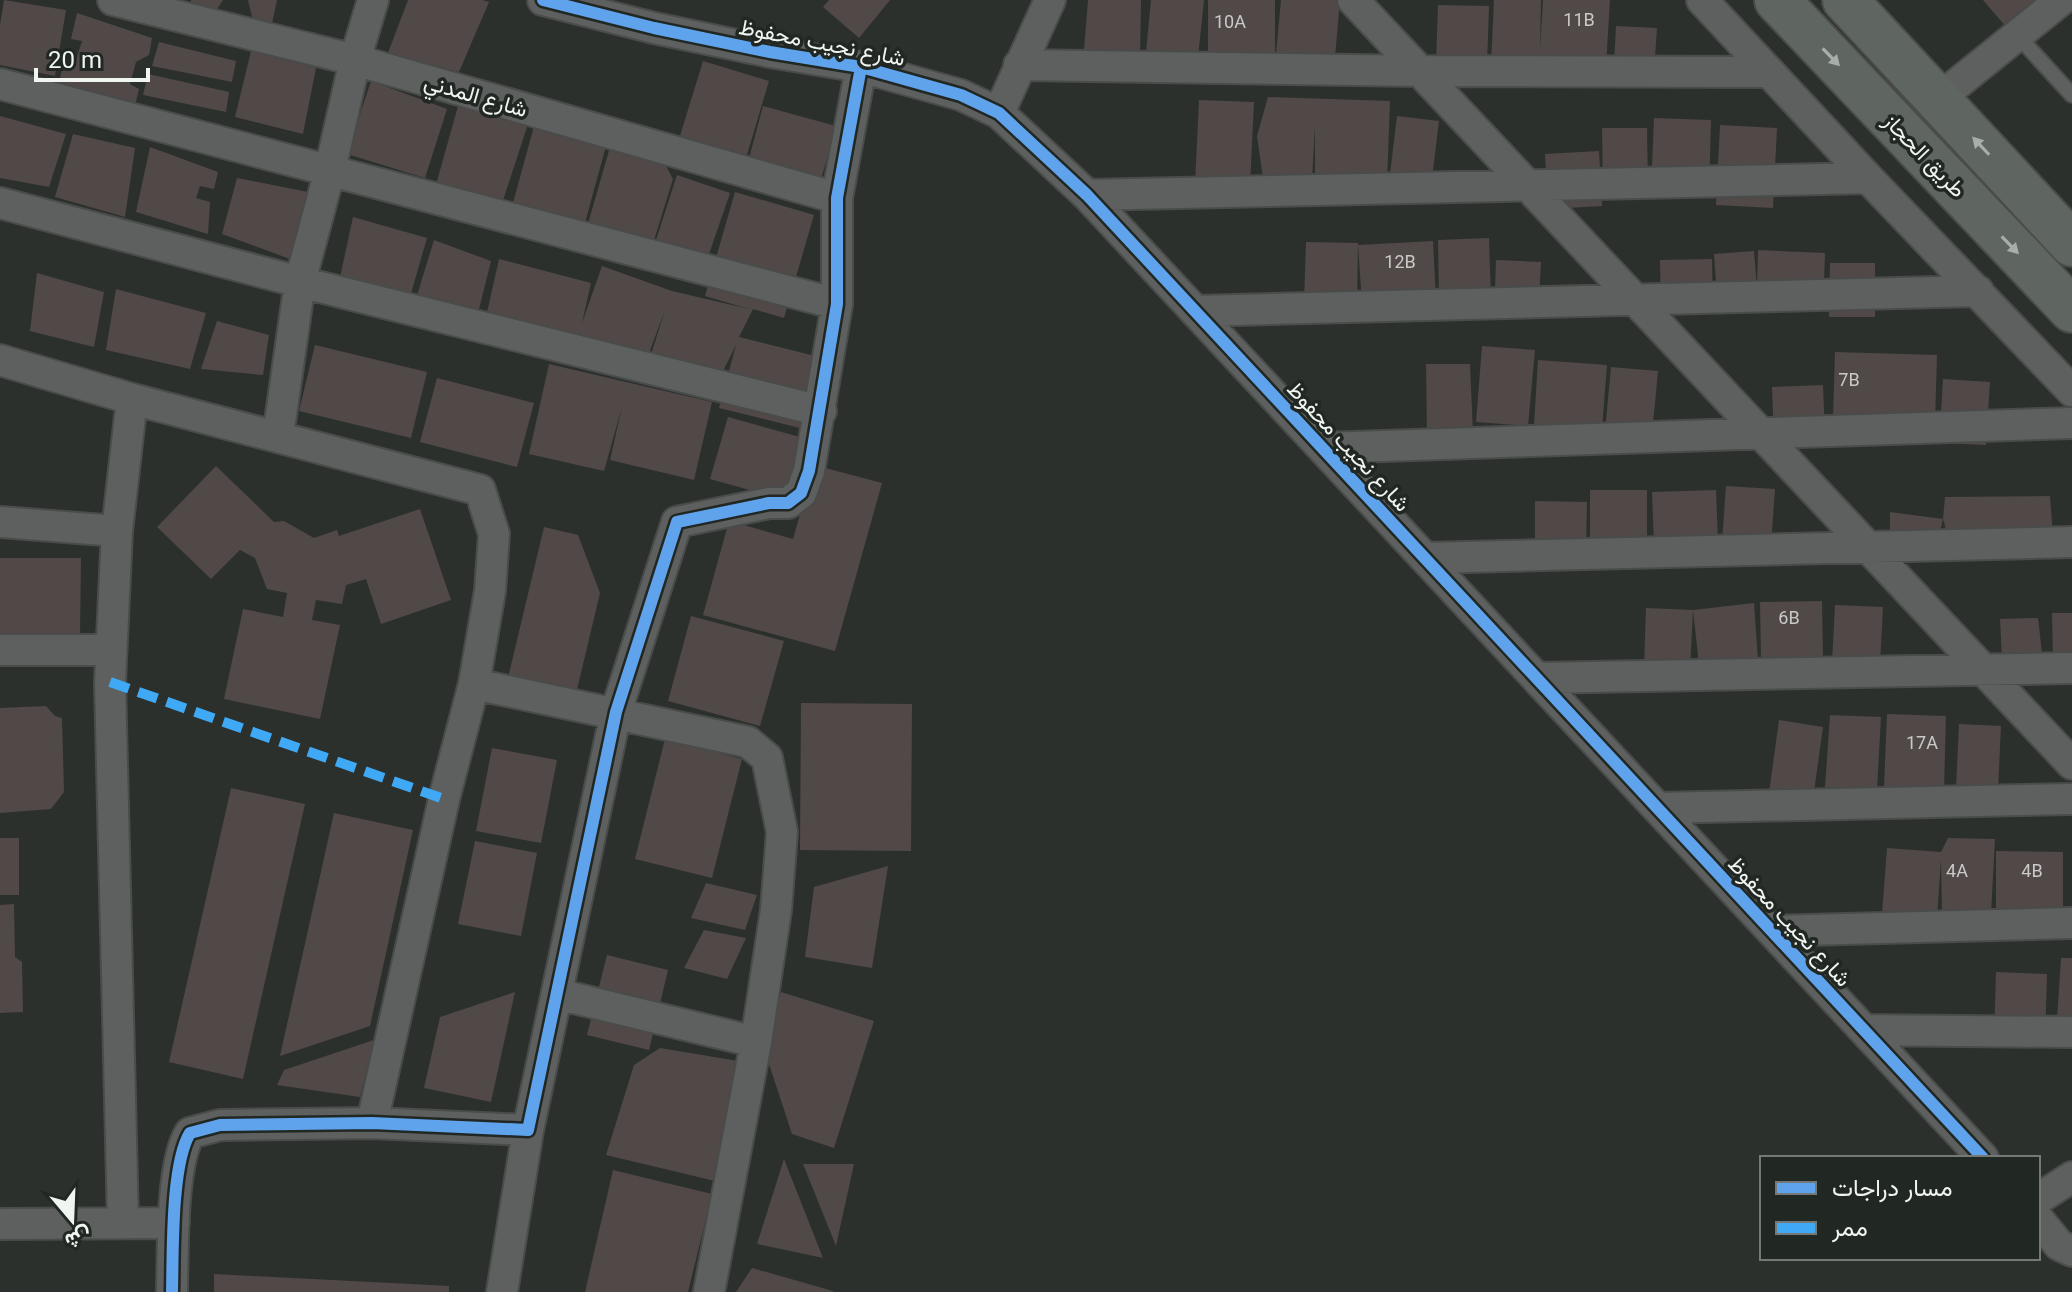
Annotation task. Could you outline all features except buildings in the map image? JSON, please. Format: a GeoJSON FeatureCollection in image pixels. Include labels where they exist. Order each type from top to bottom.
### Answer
{"type":"FeatureCollection","features":[{"type":"Feature","properties":{"kind":"main road","name":"طريق الحجاز"},"geometry":{"type":"LineString","coordinates":[[1777,0],[2072,310]]}},
{"type":"Feature","properties":{"kind":"main road","name":"طريق الحجاز"},"geometry":{"type":"LineString","coordinates":[[1845,0],[2072,244]]}},
{"type":"Feature","properties":{"kind":"street","name":"شارع المدني"},"geometry":{"type":"LineString","coordinates":[[113,0],[355,60],[837,198]]}},
{"type":"Feature","properties":{"kind":"street"},"geometry":{"type":"LineString","coordinates":[[278,436],[300,282],[373,0]]}},
{"type":"Feature","properties":{"kind":"street","name":"شارع نجيب محفوظ"},"geometry":{"type":"LineString","coordinates":[[543,0],[654,28],[861,67],[961,95],[999,113],[1087,195],[1981,1156]]}},
{"type":"Feature","properties":{"kind":"street"},"geometry":{"type":"LineString","coordinates":[[999,113],[1050,0]]}},
{"type":"Feature","properties":{"kind":"street"},"geometry":{"type":"LineString","coordinates":[[1353,0],[2072,764]]}},
{"type":"Feature","properties":{"kind":"street"},"geometry":{"type":"LineString","coordinates":[[1702,0],[2072,391]]}},
{"type":"Feature","properties":{"kind":"street"},"geometry":{"type":"LineString","coordinates":[[1937,100],[2061,0]]}},
{"type":"Feature","properties":{"kind":"street"},"geometry":{"type":"LineString","coordinates":[[1019,65],[1768,72]]}},
{"type":"Feature","properties":{"kind":"street"},"geometry":{"type":"LineString","coordinates":[[502,1292],[528,1130],[616,712],[677,522],[769,503],[788,503],[801,493],[809,471],[837,304],[837,198],[861,67]]}},
{"type":"Feature","properties":{"kind":"street"},"geometry":{"type":"LineString","coordinates":[[0,84],[837,304]]}},
{"type":"Feature","properties":{"kind":"street"},"geometry":{"type":"LineString","coordinates":[[1087,195],[1868,178]]}},
{"type":"Feature","properties":{"kind":"street"},"geometry":{"type":"LineString","coordinates":[[0,203],[300,282],[821,411]]}},
{"type":"Feature","properties":{"kind":"street"},"geometry":{"type":"LineString","coordinates":[[1196,311],[1978,291]]}},
{"type":"Feature","properties":{"kind":"street"},"geometry":{"type":"LineString","coordinates":[[0,360],[132,399],[480,490],[494,534],[490,591],[474,684],[444,799],[372,1123]]}},
{"type":"Feature","properties":{"kind":"street"},"geometry":{"type":"LineString","coordinates":[[123,1223],[110,682],[117,531],[132,399]]}},
{"type":"Feature","properties":{"kind":"street"},"geometry":{"type":"LineString","coordinates":[[1323,448],[2072,423]]}},
{"type":"Feature","properties":{"kind":"street"},"geometry":{"type":"LineString","coordinates":[[0,522],[117,531]]}},
{"type":"Feature","properties":{"kind":"street"},"geometry":{"type":"LineString","coordinates":[[1425,558],[2072,542]]}},
{"type":"Feature","properties":{"kind":"street"},"geometry":{"type":"LineString","coordinates":[[0,650],[111,650]]}},
{"type":"Feature","properties":{"kind":"street"},"geometry":{"type":"LineString","coordinates":[[1537,678],[2072,668]]}},
{"type":"Feature","properties":{"kind":"street"},"geometry":{"type":"LineString","coordinates":[[474,684],[748,742],[767,758],[782,832],[776,910],[756,1042],[709,1292]]}},
{"type":"Feature","properties":{"kind":"street"},"geometry":{"type":"LineString","coordinates":[[1657,808],[2072,799]]}},
{"type":"Feature","properties":{"kind":"street"},"geometry":{"type":"LineString","coordinates":[[1772,931],[2072,923]]}},
{"type":"Feature","properties":{"kind":"street"},"geometry":{"type":"LineString","coordinates":[[557,994],[756,1042]]}},
{"type":"Feature","properties":{"kind":"street"},"geometry":{"type":"LineString","coordinates":[[1864,1030],[2072,1032]]}},
{"type":"Feature","properties":{"kind":"street"},"geometry":{"type":"LineString","coordinates":[[172,1292],[174,1223],[182,1147],[190,1133],[220,1125],[372,1123],[528,1130]]}},
{"type":"Feature","properties":{"kind":"street"},"geometry":{"type":"LineString","coordinates":[[2040,1198],[2072,1177]]}},
{"type":"Feature","properties":{"kind":"street"},"geometry":{"type":"LineString","coordinates":[[2040,1221],[2059,1245],[2072,1251]]}},
{"type":"Feature","properties":{"kind":"street"},"geometry":{"type":"LineString","coordinates":[[0,1224],[174,1223]]}},
{"type":"Feature","properties":{"kind":"lane"},"geometry":{"type":"LineString","coordinates":[[2017,35],[2072,95]]}},
{"type":"Feature","properties":{"kind":"marked path"},"geometry":{"type":"LineString","coordinates":[[110,682],[444,799]]}},
{"type":"Feature","properties":{"kind":"cycle path"},"geometry":{"type":"LineString","coordinates":[[543,0],[654,28],[861,67],[961,95],[999,113],[1087,195],[1981,1156]]}},
{"type":"Feature","properties":{"kind":"cycle path"},"geometry":{"type":"LineString","coordinates":[[172,1292],[176,1187],[179,1165],[190,1133],[220,1125],[372,1123],[528,1130],[616,712],[677,522],[769,503],[788,503],[801,493],[809,471],[837,304],[837,198],[861,67]]}}]}
